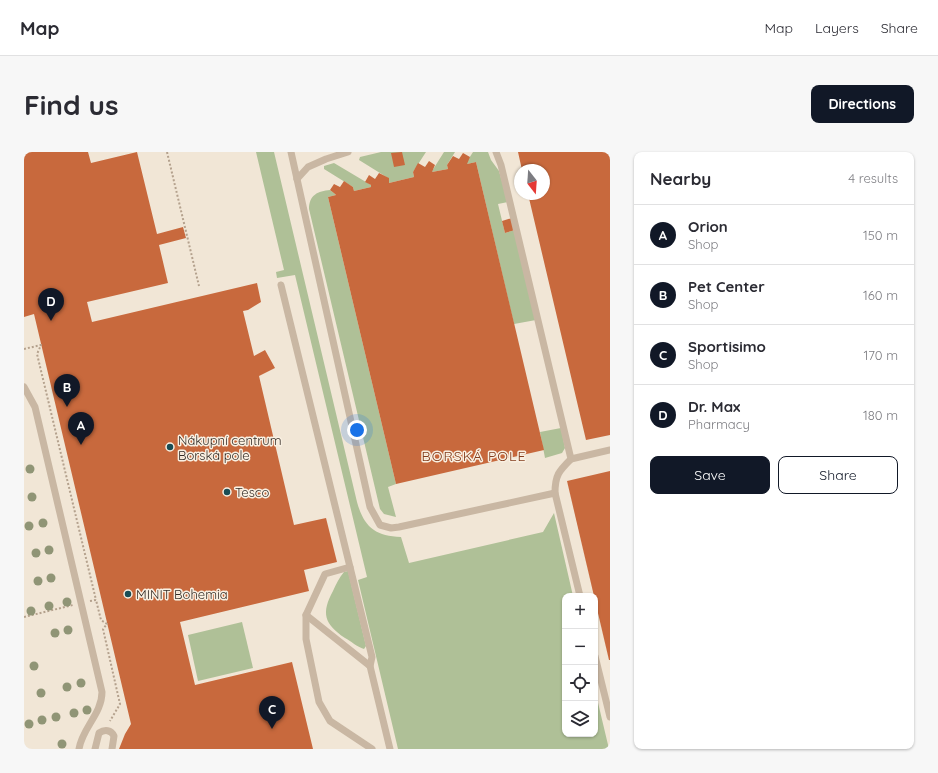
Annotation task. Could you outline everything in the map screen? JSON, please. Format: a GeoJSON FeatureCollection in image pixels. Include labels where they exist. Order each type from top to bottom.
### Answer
{"type":"FeatureCollection","features":[{"type":"Feature","properties":{"kind":"lane"},"geometry":{"type":"LineString","coordinates":[[291,152],[370,507],[380,525],[391,528],[399,527],[556,492]]}},
{"type":"Feature","properties":{"kind":"lane"},"geometry":{"type":"LineString","coordinates":[[297,179],[308,167],[348,152]]}},
{"type":"Feature","properties":{"kind":"lane"},"geometry":{"type":"LineString","coordinates":[[496,152],[501,165],[571,459]]}},
{"type":"Feature","properties":{"kind":"lane"},"geometry":{"type":"LineString","coordinates":[[280,285],[372,657],[370,666],[390,749]]}},
{"type":"Feature","properties":{"kind":"lane"},"geometry":{"type":"LineString","coordinates":[[24,387],[35,407],[102,692],[99,708],[83,735],[79,749]]}},
{"type":"Feature","properties":{"kind":"lane"},"geometry":{"type":"LineString","coordinates":[[579,593],[556,492],[555,481],[560,471],[571,459],[610,450]]}},
{"type":"Feature","properties":{"kind":"lane"},"geometry":{"type":"LineString","coordinates":[[350,567],[325,574],[306,614],[306,639],[319,702],[330,721],[372,749]]}},
{"type":"Feature","properties":{"kind":"lane"},"geometry":{"type":"LineString","coordinates":[[306,614],[370,666]]}},
{"type":"Feature","properties":{"kind":"lane"},"geometry":{"type":"LineString","coordinates":[[597,665],[610,717]]}},
{"type":"Feature","properties":{"kind":"lane"},"geometry":{"type":"LineString","coordinates":[[95,749],[99,733],[106,730],[110,731],[114,736],[112,749]]}},
{"type":"Feature","properties":{"kind":"path"},"geometry":{"type":"LineString","coordinates":[[167,152],[200,286]]}},
{"type":"Feature","properties":{"kind":"path"},"geometry":{"type":"LineString","coordinates":[[24,349],[41,345],[37,354],[96,600]]}},
{"type":"Feature","properties":{"kind":"green space"},"geometry":{"type":"Polygon","coordinates":[[[256,152],[274,152],[357,502],[363,518],[367,524],[377,532],[384,535],[401,537],[409,563],[543,532],[554,513],[572,593],[562,593],[562,737],[598,737],[598,703],[609,749],[398,749],[358,580],[367,577],[295,275],[277,278],[276,272],[284,270],[256,152]]]}},
{"type":"Feature","properties":{"kind":"green space"},"geometry":{"type":"Polygon","coordinates":[[[381,152],[426,152],[413,172],[414,177],[389,183],[388,178],[359,160],[360,157],[381,152]]]}},
{"type":"Feature","properties":{"kind":"green space"},"geometry":{"type":"Polygon","coordinates":[[[444,152],[455,152],[447,165],[448,169],[432,172],[432,171],[444,152]]]}},
{"type":"Feature","properties":{"kind":"green space"},"geometry":{"type":"Polygon","coordinates":[[[473,152],[488,152],[491,160],[499,171],[508,202],[498,204],[505,233],[515,230],[536,320],[514,324],[476,162],[466,163],[473,152]]]}},
{"type":"Feature","properties":{"kind":"green space"},"geometry":{"type":"Polygon","coordinates":[[[334,163],[371,185],[371,187],[354,191],[353,187],[324,169],[324,166],[334,163]]]}},
{"type":"Feature","properties":{"kind":"green space"},"geometry":{"type":"Polygon","coordinates":[[[330,190],[336,195],[328,197],[396,484],[388,487],[396,517],[384,514],[380,509],[309,209],[309,204],[312,197],[322,191],[330,190]]]}},
{"type":"Feature","properties":{"kind":"green space"},"geometry":{"type":"Polygon","coordinates":[[[561,428],[565,448],[562,453],[545,458],[540,432],[561,428]]]}},
{"type":"Feature","properties":{"kind":"green space"},"geometry":{"type":"Polygon","coordinates":[[[348,571],[366,646],[364,649],[338,633],[329,623],[327,618],[327,606],[336,583],[344,572],[348,571]]]}},
{"type":"Feature","properties":{"kind":"green space"},"geometry":{"type":"Polygon","coordinates":[[[242,622],[253,668],[198,681],[188,635],[242,622]]]}},
{"type":"Feature","properties":{"kind":"building","name":"Nákupní centrum Borská pole"},"geometry":{"type":"Polygon","coordinates":[[[24,152],[88,152],[91,163],[137,152],[157,234],[183,227],[186,238],[159,245],[168,283],[87,302],[92,322],[257,283],[261,302],[248,310],[243,311],[254,356],[265,350],[275,368],[259,376],[294,525],[326,518],[337,562],[304,570],[309,591],[180,622],[195,685],[292,662],[313,749],[119,749],[131,724],[34,314],[24,317],[24,152]]]}},
{"type":"Feature","properties":{"kind":"building"},"geometry":{"type":"Polygon","coordinates":[[[402,152],[405,165],[394,167],[391,153],[402,152]]]}},
{"type":"Feature","properties":{"kind":"building"},"geometry":{"type":"Polygon","coordinates":[[[518,152],[610,152],[610,435],[586,440],[529,200],[550,200],[550,164],[521,164],[518,152]]]}},
{"type":"Feature","properties":{"kind":"building"},"geometry":{"type":"Polygon","coordinates":[[[463,153],[470,157],[467,164],[476,162],[544,450],[396,484],[328,197],[336,195],[330,190],[334,184],[340,187],[344,181],[353,187],[354,191],[371,187],[371,185],[365,182],[369,175],[375,179],[379,173],[389,178],[389,183],[414,177],[413,172],[418,163],[425,167],[429,161],[435,165],[432,172],[448,169],[447,165],[453,156],[459,159],[463,153]]]}},
{"type":"Feature","properties":{"kind":"building"},"geometry":{"type":"Polygon","coordinates":[[[512,218],[515,230],[505,233],[502,221],[512,218]]]}},
{"type":"Feature","properties":{"kind":"building"},"geometry":{"type":"Polygon","coordinates":[[[610,471],[610,660],[598,613],[598,593],[593,593],[567,481],[610,471]]]}},
{"type":"Feature","properties":{"kind":"place","name":"Dr. Max"},"geometry":{"type":"Point","coordinates":[51,321]}},
{"type":"Feature","properties":{"kind":"place","name":"Pet Center"},"geometry":{"type":"Point","coordinates":[67,407]}},
{"type":"Feature","properties":{"kind":"place","name":"Orion"},"geometry":{"type":"Point","coordinates":[81,445]}},
{"type":"Feature","properties":{"kind":"place","name":"Nákupní centrum Borská pole"},"geometry":{"type":"Point","coordinates":[170,447]}},
{"type":"Feature","properties":{"kind":"place","name":"Tesco"},"geometry":{"type":"Point","coordinates":[227,492]}},
{"type":"Feature","properties":{"kind":"place","name":"MINIT Bohemia"},"geometry":{"type":"Point","coordinates":[128,594]}},
{"type":"Feature","properties":{"kind":"place","name":"Sportisimo"},"geometry":{"type":"Point","coordinates":[272,729]}},
{"type":"Feature","properties":{"kind":"district","name":"BORSKÁ POLE"},"geometry":{"type":"Point","coordinates":[474,456]}}]}
